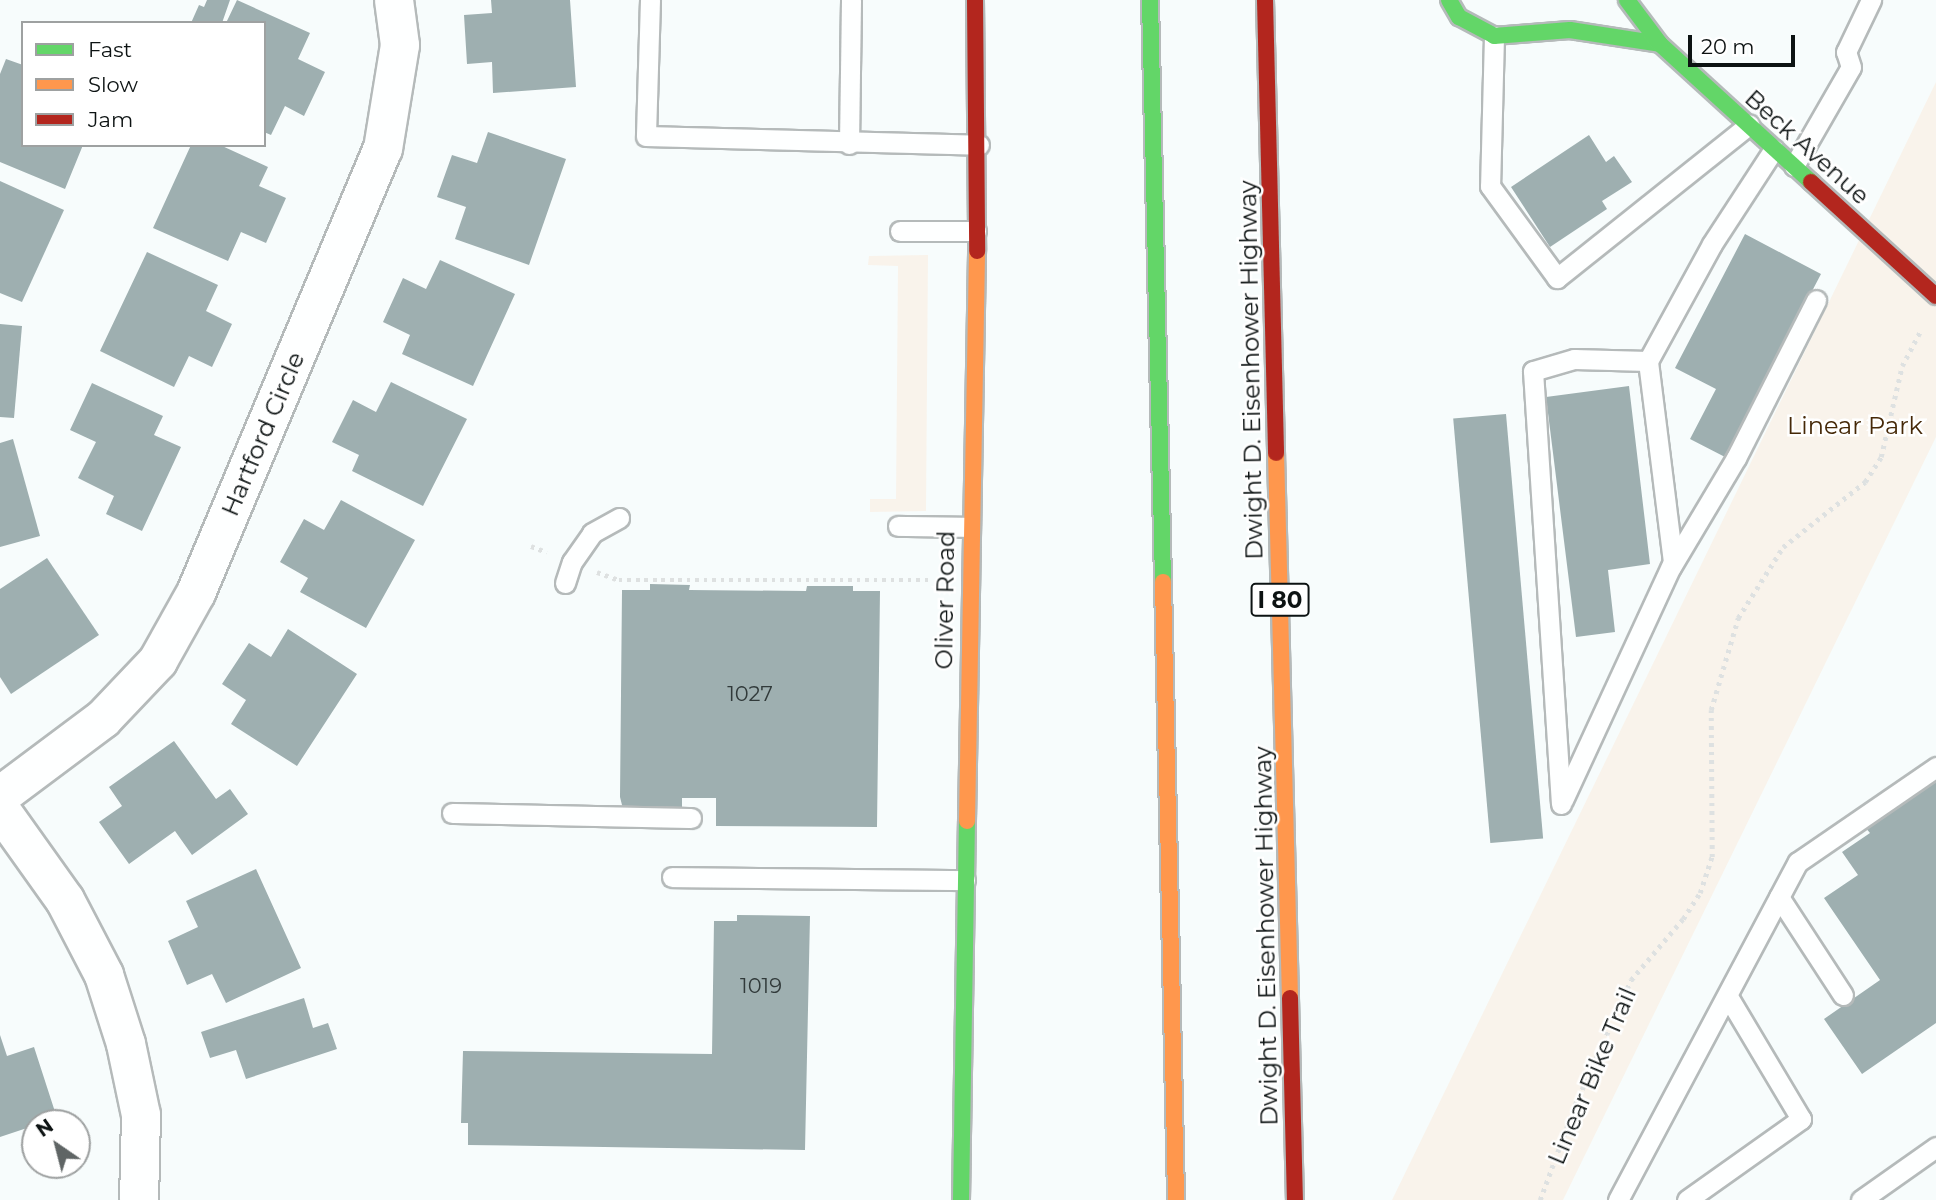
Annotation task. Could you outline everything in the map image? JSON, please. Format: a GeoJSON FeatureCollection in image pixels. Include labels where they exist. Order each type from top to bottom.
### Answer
{"type":"FeatureCollection","features":[{"type":"Feature","properties":{"kind":"main road","name":"Oliver Road"},"geometry":{"type":"LineString","coordinates":[[961,1200],[969,527],[979,145],[975,0]]}},
{"type":"Feature","properties":{"kind":"main road"},"geometry":{"type":"LineString","coordinates":[[1150,0],[1176,1200]]}},
{"type":"Feature","properties":{"kind":"main road","name":"Dwight D. Eisenhower Highway"},"geometry":{"type":"LineString","coordinates":[[1265,0],[1295,1200]]}},
{"type":"Feature","properties":{"kind":"main road"},"geometry":{"type":"LineString","coordinates":[[1449,0],[1459,17],[1494,36],[1570,30],[1660,44]]}},
{"type":"Feature","properties":{"kind":"main road","name":"Beck Avenue"},"geometry":{"type":"LineString","coordinates":[[1627,0],[1660,44],[1936,296]]}},
{"type":"Feature","properties":{"kind":"street","name":"Hartford Circle"},"geometry":{"type":"LineString","coordinates":[[0,796],[103,719],[158,661],[196,593],[383,149],[400,45],[394,0]]}},
{"type":"Feature","properties":{"kind":"street"},"geometry":{"type":"LineString","coordinates":[[0,809],[65,900],[104,975],[126,1044],[141,1115],[139,1200]]}},
{"type":"Feature","properties":{"kind":"lane"},"geometry":{"type":"LineString","coordinates":[[650,0],[646,136],[849,144],[979,145]]}},
{"type":"Feature","properties":{"kind":"lane"},"geometry":{"type":"LineString","coordinates":[[849,144],[851,0]]}},
{"type":"Feature","properties":{"kind":"lane"},"geometry":{"type":"LineString","coordinates":[[1794,166],[1851,67],[1846,51],[1871,0]]}},
{"type":"Feature","properties":{"kind":"lane"},"geometry":{"type":"LineString","coordinates":[[1494,36],[1490,186],[1558,278],[1749,125]]}},
{"type":"Feature","properties":{"kind":"lane"},"geometry":{"type":"LineString","coordinates":[[1671,568],[1647,361],[1712,244],[1774,149]]}},
{"type":"Feature","properties":{"kind":"lane"},"geometry":{"type":"LineString","coordinates":[[900,231],[976,231]]}},
{"type":"Feature","properties":{"kind":"lane"},"geometry":{"type":"LineString","coordinates":[[1647,361],[1574,359],[1533,371],[1561,804],[1671,568],[1736,458],[1816,300]]}},
{"type":"Feature","properties":{"kind":"lane"},"geometry":{"type":"LineString","coordinates":[[565,583],[572,562],[592,533],[619,518]]}},
{"type":"Feature","properties":{"kind":"lane"},"geometry":{"type":"LineString","coordinates":[[898,526],[969,527]]}},
{"type":"Feature","properties":{"kind":"lane"},"geometry":{"type":"LineString","coordinates":[[1618,1200],[1798,862],[1936,767]]}},
{"type":"Feature","properties":{"kind":"lane"},"geometry":{"type":"LineString","coordinates":[[452,813],[691,818]]}},
{"type":"Feature","properties":{"kind":"lane"},"geometry":{"type":"LineString","coordinates":[[672,877],[965,880]]}},
{"type":"Feature","properties":{"kind":"lane"},"geometry":{"type":"LineString","coordinates":[[1779,897],[1843,995]]}},
{"type":"Feature","properties":{"kind":"lane"},"geometry":{"type":"LineString","coordinates":[[1687,1200],[1801,1119],[1727,995]]}},
{"type":"Feature","properties":{"kind":"lane"},"geometry":{"type":"LineString","coordinates":[[1861,1200],[1936,1147]]}},
{"type":"Feature","properties":{"kind":"path","name":"Linear Bike Trail"},"geometry":{"type":"LineString","coordinates":[[1540,1200],[1580,1093],[1631,981],[1683,919],[1708,869],[1712,857],[1711,710],[1738,618],[1783,547],[1865,482],[1881,457],[1902,366],[1922,330]]}},
{"type":"Feature","properties":{"kind":"path"},"geometry":{"type":"LineString","coordinates":[[531,546],[619,580],[933,580]]}},
{"type":"Feature","properties":{"kind":"green space","name":"Linear Park"},"geometry":{"type":"Polygon","coordinates":[[[1936,82],[1936,437],[1563,1200],[1392,1200],[1936,82]]]}},
{"type":"Feature","properties":{"kind":"green space"},"geometry":{"type":"Polygon","coordinates":[[[928,255],[926,511],[870,512],[870,499],[896,499],[898,266],[868,265],[869,256],[928,255]]]}},
{"type":"Feature","properties":{"kind":"building"},"geometry":{"type":"Polygon","coordinates":[[[207,0],[230,0],[223,21],[192,21],[199,5],[204,7],[207,0]]]}},
{"type":"Feature","properties":{"kind":"building"},"geometry":{"type":"Polygon","coordinates":[[[237,0],[310,33],[298,59],[325,72],[304,116],[285,106],[271,135],[266,133],[266,21],[227,21],[237,0]]]}},
{"type":"Feature","properties":{"kind":"building"},"geometry":{"type":"Polygon","coordinates":[[[491,0],[570,0],[576,87],[493,93],[492,62],[467,64],[464,15],[492,13],[491,0]]]}},
{"type":"Feature","properties":{"kind":"building"},"geometry":{"type":"Polygon","coordinates":[[[6,59],[21,64],[21,147],[82,147],[65,189],[0,162],[0,74],[6,59]]]}},
{"type":"Feature","properties":{"kind":"building"},"geometry":{"type":"Polygon","coordinates":[[[488,132],[566,159],[529,265],[455,239],[466,207],[437,197],[452,155],[477,163],[488,132]]]}},
{"type":"Feature","properties":{"kind":"building"},"geometry":{"type":"Polygon","coordinates":[[[1589,135],[1606,162],[1614,156],[1632,182],[1602,201],[1607,209],[1550,247],[1511,187],[1589,135]]]}},
{"type":"Feature","properties":{"kind":"building"},"geometry":{"type":"Polygon","coordinates":[[[190,147],[224,147],[268,167],[259,186],[286,198],[266,243],[241,232],[228,261],[153,228],[190,147]]]}},
{"type":"Feature","properties":{"kind":"building"},"geometry":{"type":"Polygon","coordinates":[[[0,181],[64,210],[22,302],[0,293],[0,181]]]}},
{"type":"Feature","properties":{"kind":"building"},"geometry":{"type":"Polygon","coordinates":[[[1745,234],[1821,274],[1725,457],[1690,439],[1716,389],[1675,368],[1745,234]]]}},
{"type":"Feature","properties":{"kind":"building"},"geometry":{"type":"Polygon","coordinates":[[[147,252],[218,285],[206,311],[232,324],[212,367],[189,356],[174,387],[100,351],[147,252]]]}},
{"type":"Feature","properties":{"kind":"building"},"geometry":{"type":"Polygon","coordinates":[[[440,260],[515,294],[473,386],[402,354],[410,335],[383,322],[403,278],[426,289],[440,260]]]}},
{"type":"Feature","properties":{"kind":"building"},"geometry":{"type":"Polygon","coordinates":[[[0,324],[22,326],[14,418],[0,417],[0,324]]]}},
{"type":"Feature","properties":{"kind":"building"},"geometry":{"type":"Polygon","coordinates":[[[391,382],[467,419],[423,506],[352,471],[359,455],[332,442],[353,400],[376,412],[391,382]]]}},
{"type":"Feature","properties":{"kind":"building"},"geometry":{"type":"Polygon","coordinates":[[[92,383],[163,416],[154,435],[181,447],[142,531],[106,514],[114,496],[78,478],[96,442],[70,430],[92,383]]]}},
{"type":"Feature","properties":{"kind":"building"},"geometry":{"type":"Polygon","coordinates":[[[1629,386],[1650,564],[1608,570],[1615,632],[1576,637],[1546,397],[1629,386]]]}},
{"type":"Feature","properties":{"kind":"building"},"geometry":{"type":"Polygon","coordinates":[[[1506,414],[1543,838],[1490,843],[1453,419],[1506,414]]]}},
{"type":"Feature","properties":{"kind":"building"},"geometry":{"type":"Polygon","coordinates":[[[13,439],[40,536],[0,547],[0,443],[13,439]]]}},
{"type":"Feature","properties":{"kind":"building"},"geometry":{"type":"Polygon","coordinates":[[[341,500],[415,540],[366,628],[300,592],[308,578],[280,562],[304,519],[324,530],[341,500]]]}},
{"type":"Feature","properties":{"kind":"building"},"geometry":{"type":"Polygon","coordinates":[[[47,558],[99,635],[11,694],[0,677],[0,589],[47,558]]]}},
{"type":"Feature","properties":{"kind":"building"},"geometry":{"type":"Polygon","coordinates":[[[650,584],[690,585],[689,590],[806,591],[807,586],[853,586],[853,591],[880,591],[877,827],[716,826],[716,798],[682,798],[682,810],[623,809],[620,797],[622,590],[650,590],[650,584]]]}},
{"type":"Feature","properties":{"kind":"building"},"geometry":{"type":"Polygon","coordinates":[[[288,629],[357,674],[297,766],[231,724],[246,700],[222,684],[249,643],[271,657],[288,629]]]}},
{"type":"Feature","properties":{"kind":"building"},"geometry":{"type":"Polygon","coordinates":[[[174,741],[216,799],[230,789],[248,814],[192,855],[175,831],[129,864],[99,822],[122,806],[109,787],[174,741]]]}},
{"type":"Feature","properties":{"kind":"building"},"geometry":{"type":"Polygon","coordinates":[[[1936,776],[1936,1023],[1862,1074],[1824,1019],[1880,980],[1824,898],[1858,875],[1842,852],[1870,833],[1864,826],[1936,776]]]}},
{"type":"Feature","properties":{"kind":"building"},"geometry":{"type":"Polygon","coordinates":[[[256,869],[301,968],[226,1003],[212,974],[187,985],[168,941],[198,927],[186,901],[256,869]]]}},
{"type":"Feature","properties":{"kind":"building"},"geometry":{"type":"Polygon","coordinates":[[[737,915],[810,916],[805,1150],[468,1145],[468,1123],[461,1123],[463,1051],[712,1054],[714,921],[737,921],[737,915]]]}},
{"type":"Feature","properties":{"kind":"building"},"geometry":{"type":"Polygon","coordinates":[[[304,998],[313,1028],[328,1023],[337,1049],[246,1079],[236,1050],[210,1058],[201,1032],[304,998]]]}},
{"type":"Feature","properties":{"kind":"building"},"geometry":{"type":"Polygon","coordinates":[[[0,1035],[7,1056],[34,1047],[54,1109],[21,1109],[21,1130],[0,1137],[0,1035]]]}},
{"type":"Feature","properties":{"kind":"traffic: fast"},"geometry":{"type":"LineString","coordinates":[[1150,0],[1163,582]]}},
{"type":"Feature","properties":{"kind":"traffic: fast"},"geometry":{"type":"LineString","coordinates":[[1449,0],[1459,17],[1494,36],[1570,30],[1660,44],[1811,182]]}},
{"type":"Feature","properties":{"kind":"traffic: fast"},"geometry":{"type":"LineString","coordinates":[[1627,0],[1660,44]]}},
{"type":"Feature","properties":{"kind":"traffic: fast"},"geometry":{"type":"LineString","coordinates":[[961,1200],[967,821]]}},
{"type":"Feature","properties":{"kind":"traffic: slow"},"geometry":{"type":"LineString","coordinates":[[967,821],[977,251]]}},
{"type":"Feature","properties":{"kind":"traffic: slow"},"geometry":{"type":"LineString","coordinates":[[1276,453],[1290,998]]}},
{"type":"Feature","properties":{"kind":"traffic: slow"},"geometry":{"type":"LineString","coordinates":[[1163,582],[1176,1200]]}},
{"type":"Feature","properties":{"kind":"traffic: jam"},"geometry":{"type":"LineString","coordinates":[[975,0],[977,251]]}},
{"type":"Feature","properties":{"kind":"traffic: jam"},"geometry":{"type":"LineString","coordinates":[[1265,0],[1276,453]]}},
{"type":"Feature","properties":{"kind":"traffic: jam"},"geometry":{"type":"LineString","coordinates":[[1811,182],[1936,296]]}},
{"type":"Feature","properties":{"kind":"traffic: jam"},"geometry":{"type":"LineString","coordinates":[[1290,998],[1295,1200]]}}]}
